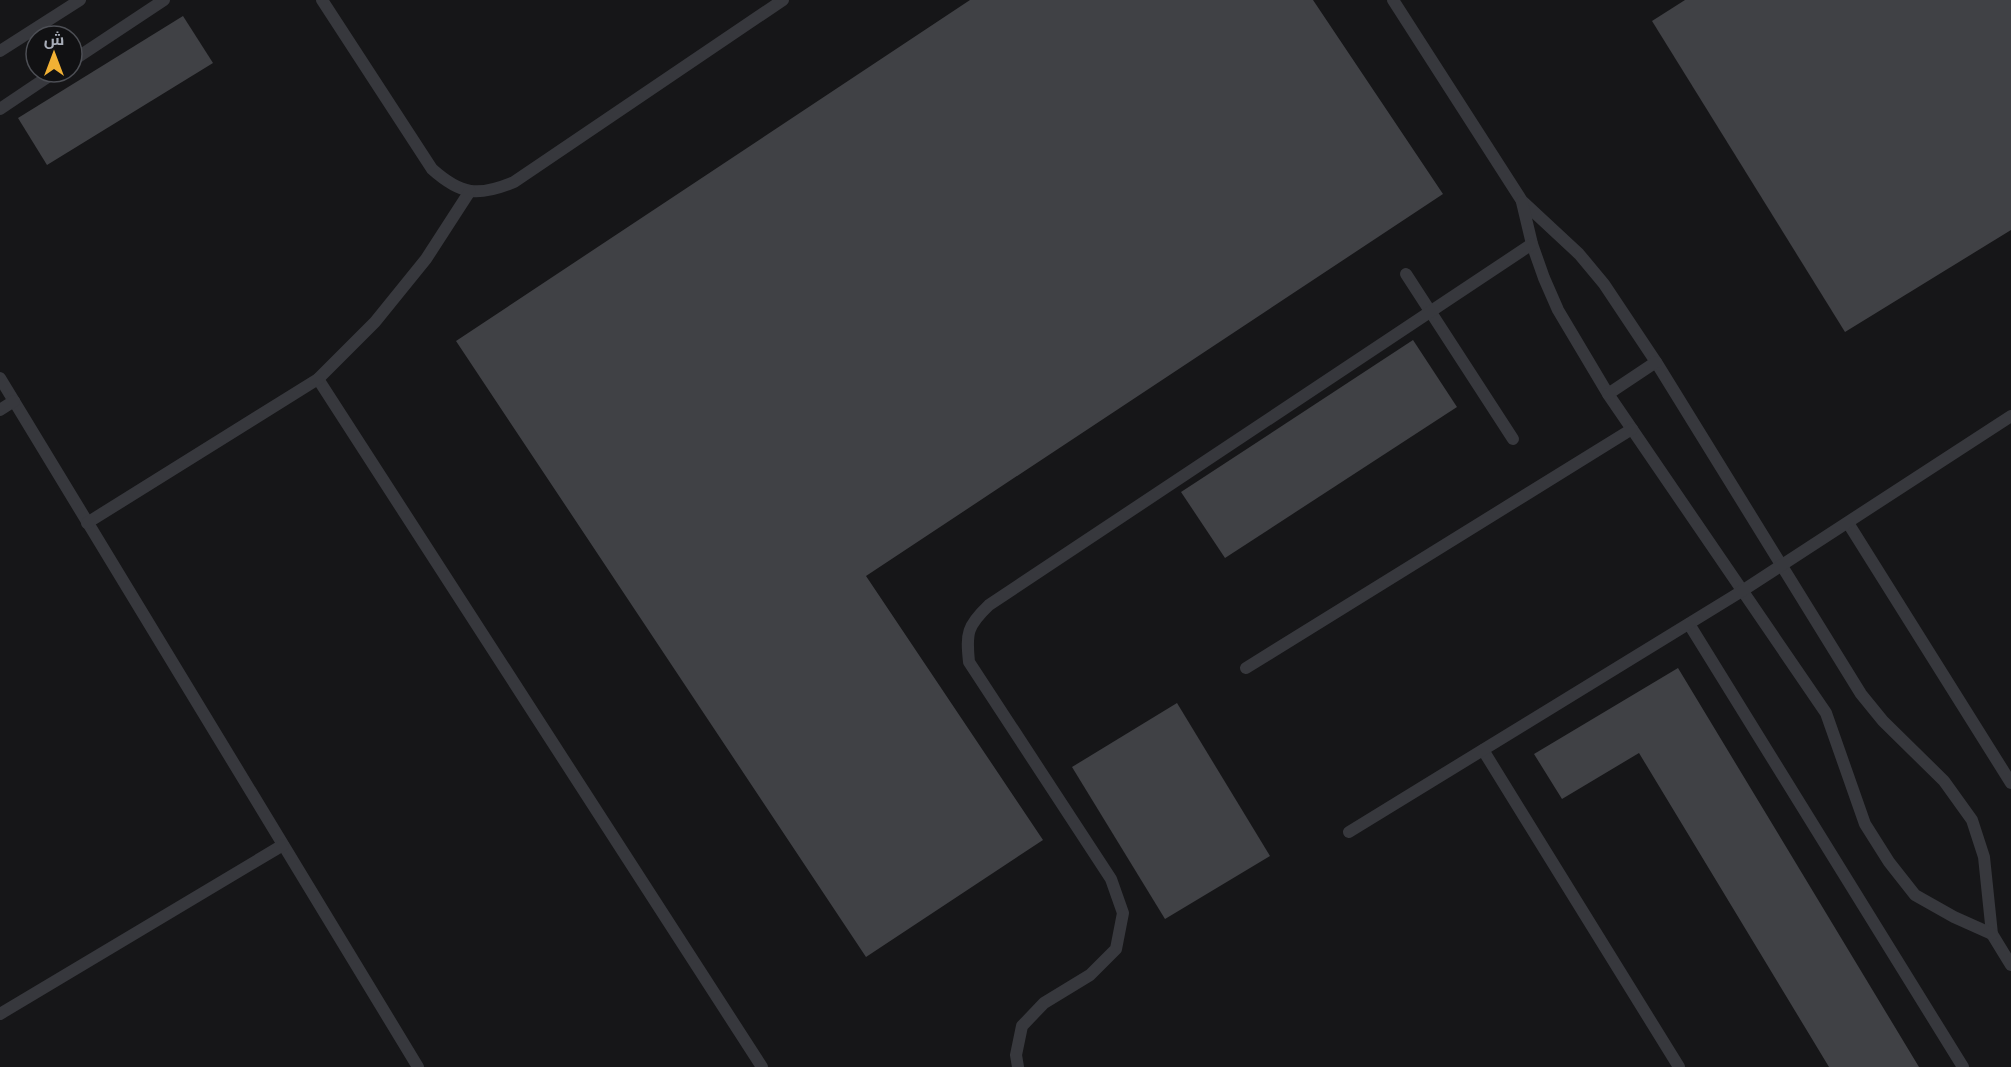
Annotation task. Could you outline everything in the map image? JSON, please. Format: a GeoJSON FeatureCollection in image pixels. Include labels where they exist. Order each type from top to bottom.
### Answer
{"type":"FeatureCollection","features":[{"type":"Feature","properties":{"kind":"lane"},"geometry":{"type":"LineString","coordinates":[[0,51],[80,0]]}},
{"type":"Feature","properties":{"kind":"lane"},"geometry":{"type":"LineString","coordinates":[[84,53],[164,0]]}},
{"type":"Feature","properties":{"kind":"lane"},"geometry":{"type":"LineString","coordinates":[[322,0],[432,169],[449,184],[470,192],[493,191],[514,182],[783,0]]}},
{"type":"Feature","properties":{"kind":"lane"},"geometry":{"type":"LineString","coordinates":[[1393,0],[1522,201],[1579,254],[1598,277],[1656,362],[1861,694],[1883,722],[1944,781],[1972,820],[1984,857],[1992,934],[2011,966]]}},
{"type":"Feature","properties":{"kind":"lane"},"geometry":{"type":"LineString","coordinates":[[0,109],[37,84]]}},
{"type":"Feature","properties":{"kind":"lane"},"geometry":{"type":"LineString","coordinates":[[87,523],[318,379],[375,322],[426,259],[470,192]]}},
{"type":"Feature","properties":{"kind":"lane"},"geometry":{"type":"LineString","coordinates":[[1522,201],[1532,244],[1558,310],[1608,394],[1826,713],[1865,824],[1889,862],[1915,895],[1954,917],[1992,934]]}},
{"type":"Feature","properties":{"kind":"lane"},"geometry":{"type":"LineString","coordinates":[[1018,1067],[1016,1055],[1022,1026],[1044,1003],[1090,975],[1116,949],[1123,913],[1111,879],[969,662],[967,640],[973,620],[989,605],[1532,244]]}},
{"type":"Feature","properties":{"kind":"lane"},"geometry":{"type":"LineString","coordinates":[[1406,274],[1513,439]]}},
{"type":"Feature","properties":{"kind":"lane"},"geometry":{"type":"LineString","coordinates":[[1608,394],[1656,362]]}},
{"type":"Feature","properties":{"kind":"lane"},"geometry":{"type":"LineString","coordinates":[[0,378],[418,1067]]}},
{"type":"Feature","properties":{"kind":"lane"},"geometry":{"type":"LineString","coordinates":[[318,379],[762,1067]]}},
{"type":"Feature","properties":{"kind":"lane"},"geometry":{"type":"LineString","coordinates":[[0,410],[14,401]]}},
{"type":"Feature","properties":{"kind":"lane"},"geometry":{"type":"LineString","coordinates":[[1349,832],[1742,591],[2011,416]]}},
{"type":"Feature","properties":{"kind":"lane"},"geometry":{"type":"LineString","coordinates":[[1246,668],[1632,429]]}},
{"type":"Feature","properties":{"kind":"lane"},"geometry":{"type":"LineString","coordinates":[[1848,523],[2011,783]]}},
{"type":"Feature","properties":{"kind":"lane"},"geometry":{"type":"LineString","coordinates":[[1689,624],[1963,1067]]}},
{"type":"Feature","properties":{"kind":"lane"},"geometry":{"type":"LineString","coordinates":[[1483,750],[1679,1067]]}},
{"type":"Feature","properties":{"kind":"lane"},"geometry":{"type":"LineString","coordinates":[[0,1014],[283,844]]}},
{"type":"Feature","properties":{"kind":"building"},"geometry":{"type":"Polygon","coordinates":[[[970,0],[1313,0],[1443,194],[866,576],[1043,840],[866,957],[456,341],[970,0]]]}},
{"type":"Feature","properties":{"kind":"building"},"geometry":{"type":"Polygon","coordinates":[[[1685,0],[2011,0],[2011,230],[1845,332],[1652,21],[1685,0]]]}},
{"type":"Feature","properties":{"kind":"building"},"geometry":{"type":"Polygon","coordinates":[[[183,16],[213,63],[47,165],[18,118],[73,84],[84,84],[84,77],[183,16]]]}},
{"type":"Feature","properties":{"kind":"building"},"geometry":{"type":"Polygon","coordinates":[[[1413,340],[1457,407],[1225,558],[1181,492],[1413,340]]]}},
{"type":"Feature","properties":{"kind":"building"},"geometry":{"type":"Polygon","coordinates":[[[1678,668],[1919,1067],[1829,1067],[1639,753],[1562,799],[1534,754],[1678,668]]]}},
{"type":"Feature","properties":{"kind":"building"},"geometry":{"type":"Polygon","coordinates":[[[1177,703],[1270,856],[1165,919],[1072,767],[1177,703]]]}}]}
